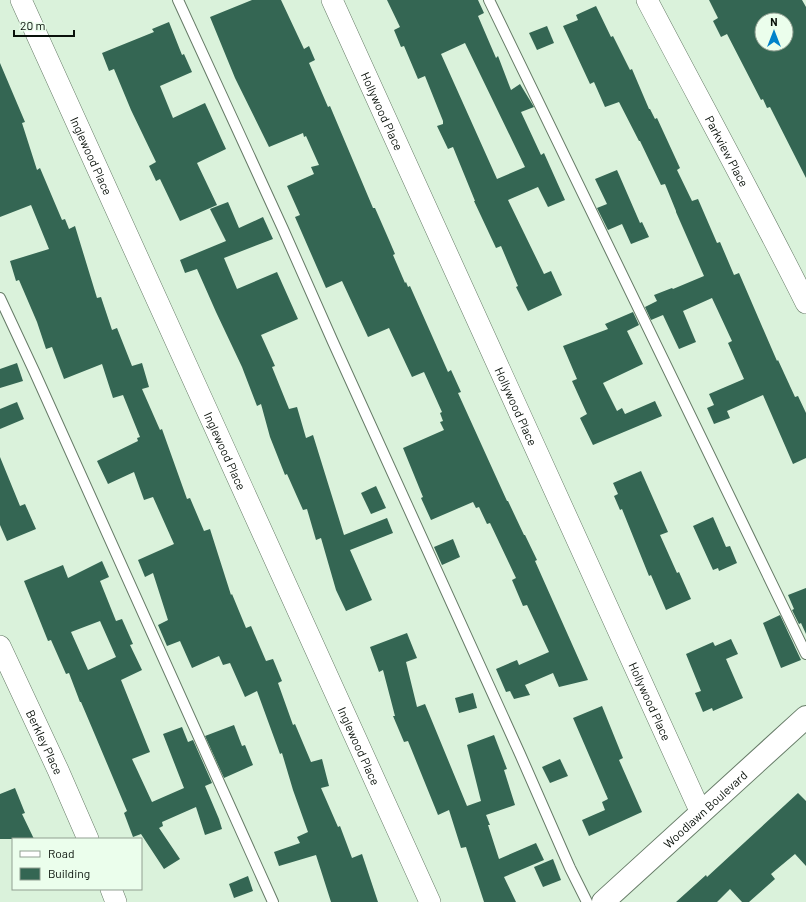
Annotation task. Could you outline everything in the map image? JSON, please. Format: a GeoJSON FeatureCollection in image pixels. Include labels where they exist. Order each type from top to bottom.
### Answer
{"type":"FeatureCollection","features":[{"type":"Feature","properties":{"kind":"street","name":"Inglewood Place"},"geometry":{"type":"LineString","coordinates":[[21,0],[430,902]]}},
{"type":"Feature","properties":{"kind":"street","name":"Hollywood Place"},"geometry":{"type":"LineString","coordinates":[[332,0],[701,812]]}},
{"type":"Feature","properties":{"kind":"street","name":"Parkview Place"},"geometry":{"type":"LineString","coordinates":[[647,0],[806,303]]}},
{"type":"Feature","properties":{"kind":"street","name":"Berkley Place"},"geometry":{"type":"LineString","coordinates":[[0,646],[88,838]]}},
{"type":"Feature","properties":{"kind":"street","name":"Woodlawn Boulevard"},"geometry":{"type":"LineString","coordinates":[[603,902],[806,717]]}},
{"type":"Feature","properties":{"kind":"street"},"geometry":{"type":"LineString","coordinates":[[110,890],[116,902]]}},
{"type":"Feature","properties":{"kind":"lane"},"geometry":{"type":"LineString","coordinates":[[178,0],[283,229],[570,868],[587,902]]}},
{"type":"Feature","properties":{"kind":"lane"},"geometry":{"type":"LineString","coordinates":[[489,0],[806,654]]}},
{"type":"Feature","properties":{"kind":"lane"},"geometry":{"type":"LineString","coordinates":[[0,298],[274,902]]}},
{"type":"Feature","properties":{"kind":"building"},"geometry":{"type":"Polygon","coordinates":[[[252,0],[281,0],[304,49],[309,46],[315,60],[309,63],[328,107],[330,106],[373,208],[375,208],[389,240],[395,254],[393,255],[405,283],[406,282],[408,287],[410,286],[448,372],[451,370],[461,392],[458,393],[507,501],[537,560],[535,561],[588,680],[559,687],[553,673],[525,685],[530,695],[514,699],[510,691],[506,692],[496,669],[517,660],[519,665],[549,652],[527,605],[523,606],[512,580],[516,578],[490,523],[487,524],[479,507],[476,508],[473,502],[431,520],[421,498],[423,497],[403,448],[444,430],[440,422],[443,421],[440,413],[442,412],[424,372],[412,377],[389,328],[368,337],[342,281],[326,288],[295,217],[300,215],[287,186],[314,174],[311,167],[319,165],[306,136],[304,137],[303,133],[269,147],[235,78],[210,17],[252,0]]]}},
{"type":"Feature","properties":{"kind":"building"},"geometry":{"type":"Polygon","coordinates":[[[387,0],[478,0],[484,13],[478,16],[496,58],[498,56],[511,90],[520,84],[534,107],[521,112],[541,155],[544,153],[565,200],[548,207],[538,187],[508,200],[544,274],[551,271],[562,295],[528,311],[516,287],[518,286],[501,246],[496,248],[474,201],[453,147],[448,149],[437,126],[443,124],[443,121],[425,76],[418,79],[404,46],[401,47],[394,30],[400,27],[387,0]],[[465,43],[441,54],[497,179],[525,167],[465,43]]]}},
{"type":"Feature","properties":{"kind":"building"},"geometry":{"type":"Polygon","coordinates":[[[709,0],[802,0],[806,7],[806,178],[770,107],[767,108],[763,99],[761,100],[727,34],[721,37],[713,21],[718,18],[709,0]]]}},
{"type":"Feature","properties":{"kind":"building"},"geometry":{"type":"Polygon","coordinates":[[[596,6],[611,37],[613,36],[630,70],[632,69],[649,109],[655,119],[657,118],[680,168],[677,170],[692,201],[698,199],[717,243],[720,242],[734,275],[739,273],[777,361],[778,360],[795,397],[798,396],[806,413],[806,458],[793,464],[763,395],[727,411],[730,418],[714,424],[707,408],[714,405],[709,394],[744,379],[728,343],[732,341],[712,298],[683,311],[696,342],[679,349],[663,315],[651,320],[645,307],[657,301],[654,295],[704,276],[665,184],[661,185],[619,102],[605,107],[594,82],[590,84],[563,26],[578,20],[576,15],[596,6]]]}},
{"type":"Feature","properties":{"kind":"building"},"geometry":{"type":"Polygon","coordinates":[[[169,22],[182,55],[184,54],[192,72],[160,86],[173,118],[205,103],[226,149],[197,163],[217,205],[180,221],[160,179],[156,181],[149,166],[156,162],[131,110],[114,69],[109,71],[102,53],[154,32],[152,29],[169,22]]]}},
{"type":"Feature","properties":{"kind":"building"},"geometry":{"type":"Polygon","coordinates":[[[547,26],[554,43],[537,50],[529,33],[547,26]]]}},
{"type":"Feature","properties":{"kind":"building"},"geometry":{"type":"Polygon","coordinates":[[[0,63],[25,122],[22,123],[37,170],[40,168],[62,220],[65,219],[69,229],[75,226],[97,298],[101,297],[112,330],[117,328],[132,366],[142,363],[149,387],[142,389],[160,430],[162,429],[187,499],[190,498],[204,531],[210,529],[231,595],[232,594],[246,628],[251,626],[266,661],[273,659],[282,681],[278,683],[293,725],[295,724],[311,762],[322,759],[329,786],[321,788],[338,827],[340,826],[352,858],[362,854],[378,902],[331,902],[316,855],[279,866],[274,852],[300,843],[297,837],[308,832],[282,753],[280,754],[257,691],[245,697],[230,663],[223,665],[219,656],[192,668],[180,641],[167,646],[158,625],[168,620],[153,573],[145,577],[138,560],[174,544],[153,497],[144,500],[134,472],[108,484],[97,461],[138,441],[137,438],[140,437],[123,395],[113,398],[102,364],[64,379],[52,347],[46,349],[37,322],[19,280],[16,281],[10,261],[49,249],[31,205],[0,217],[0,63]]]}},
{"type":"Feature","properties":{"kind":"building"},"geometry":{"type":"Polygon","coordinates":[[[617,170],[640,223],[642,222],[649,237],[631,244],[622,224],[608,230],[597,208],[607,204],[595,179],[617,170]]]}},
{"type":"Feature","properties":{"kind":"building"},"geometry":{"type":"Polygon","coordinates":[[[228,202],[239,228],[263,217],[273,239],[224,258],[237,289],[277,272],[298,319],[261,335],[275,366],[272,367],[289,409],[297,407],[306,438],[313,435],[344,535],[387,518],[393,533],[350,550],[372,600],[346,611],[336,590],[321,538],[316,540],[307,509],[303,510],[287,474],[285,475],[270,437],[261,404],[257,406],[242,367],[197,269],[185,273],[180,260],[226,241],[210,209],[228,202]]]}},
{"type":"Feature","properties":{"kind":"building"},"geometry":{"type":"Polygon","coordinates":[[[633,312],[639,325],[627,331],[643,364],[603,383],[617,411],[622,408],[625,414],[655,401],[662,416],[593,445],[580,418],[587,414],[572,381],[577,379],[563,346],[608,329],[605,324],[633,312]]]}},
{"type":"Feature","properties":{"kind":"building"},"geometry":{"type":"Polygon","coordinates":[[[17,363],[23,381],[0,388],[0,369],[17,363]]]}},
{"type":"Feature","properties":{"kind":"building"},"geometry":{"type":"Polygon","coordinates":[[[17,402],[24,419],[0,429],[0,409],[17,402]]]}},
{"type":"Feature","properties":{"kind":"building"},"geometry":{"type":"Polygon","coordinates":[[[0,457],[20,506],[25,504],[36,529],[7,541],[0,525],[0,457]]]}},
{"type":"Feature","properties":{"kind":"building"},"geometry":{"type":"Polygon","coordinates":[[[641,471],[668,532],[660,535],[677,573],[679,572],[691,599],[666,610],[651,575],[649,576],[622,509],[620,510],[614,496],[618,494],[613,483],[641,471]]]}},
{"type":"Feature","properties":{"kind":"building"},"geometry":{"type":"Polygon","coordinates":[[[376,486],[386,508],[371,514],[361,493],[376,486]]]}},
{"type":"Feature","properties":{"kind":"building"},"geometry":{"type":"Polygon","coordinates":[[[713,517],[726,547],[730,546],[737,563],[719,571],[718,568],[713,570],[693,526],[713,517]]]}},
{"type":"Feature","properties":{"kind":"building"},"geometry":{"type":"Polygon","coordinates":[[[453,539],[460,557],[442,565],[434,547],[453,539]]]}},
{"type":"Feature","properties":{"kind":"building"},"geometry":{"type":"Polygon","coordinates":[[[102,561],[109,577],[100,581],[116,621],[122,619],[133,644],[130,645],[142,670],[121,680],[150,752],[132,759],[152,802],[184,788],[163,734],[182,727],[188,742],[193,740],[212,783],[205,786],[222,829],[205,835],[196,807],[162,822],[163,826],[159,828],[180,859],[164,869],[141,834],[133,837],[124,813],[127,811],[69,673],[66,674],[51,640],[48,641],[24,581],[63,565],[68,578],[102,561]],[[100,621],[71,632],[88,670],[116,657],[100,621]]]}},
{"type":"Feature","properties":{"kind":"building"},"geometry":{"type":"Polygon","coordinates":[[[806,588],[806,634],[801,623],[799,624],[792,610],[794,609],[788,595],[806,588]]]}},
{"type":"Feature","properties":{"kind":"building"},"geometry":{"type":"Polygon","coordinates":[[[780,615],[801,660],[781,668],[763,623],[780,615]]]}},
{"type":"Feature","properties":{"kind":"building"},"geometry":{"type":"Polygon","coordinates":[[[407,633],[417,658],[406,662],[417,707],[425,704],[467,806],[481,801],[467,745],[494,735],[507,769],[504,770],[515,805],[486,815],[499,859],[536,843],[544,860],[504,877],[516,902],[484,902],[466,847],[461,848],[449,810],[438,815],[408,741],[404,742],[393,716],[395,716],[383,670],[379,672],[370,647],[407,633]]]}},
{"type":"Feature","properties":{"kind":"building"},"geometry":{"type":"Polygon","coordinates":[[[731,639],[738,654],[726,659],[743,698],[713,711],[712,708],[703,712],[695,693],[701,691],[686,654],[713,642],[715,646],[731,639]]]}},
{"type":"Feature","properties":{"kind":"building"},"geometry":{"type":"Polygon","coordinates":[[[473,693],[477,708],[459,713],[455,698],[473,693]]]}},
{"type":"Feature","properties":{"kind":"building"},"geometry":{"type":"Polygon","coordinates":[[[602,706],[623,758],[619,760],[642,812],[589,836],[582,820],[605,810],[602,802],[608,799],[573,718],[602,706]]]}},
{"type":"Feature","properties":{"kind":"building"},"geometry":{"type":"Polygon","coordinates":[[[234,725],[242,746],[245,745],[253,765],[224,778],[205,736],[234,725]]]}},
{"type":"Feature","properties":{"kind":"building"},"geometry":{"type":"Polygon","coordinates":[[[560,759],[568,776],[550,783],[542,767],[560,759]]]}},
{"type":"Feature","properties":{"kind":"building"},"geometry":{"type":"Polygon","coordinates":[[[15,788],[25,813],[22,814],[34,838],[0,839],[0,794],[15,788]]]}},
{"type":"Feature","properties":{"kind":"building"},"geometry":{"type":"Polygon","coordinates":[[[798,793],[806,801],[806,866],[795,854],[771,874],[775,879],[749,902],[742,902],[730,889],[717,902],[676,902],[706,875],[707,877],[798,793]]]}},
{"type":"Feature","properties":{"kind":"building"},"geometry":{"type":"Polygon","coordinates":[[[553,859],[561,880],[543,887],[534,867],[553,859]]]}},
{"type":"Feature","properties":{"kind":"building"},"geometry":{"type":"Polygon","coordinates":[[[248,876],[253,891],[234,898],[229,884],[248,876]]]}}]}
